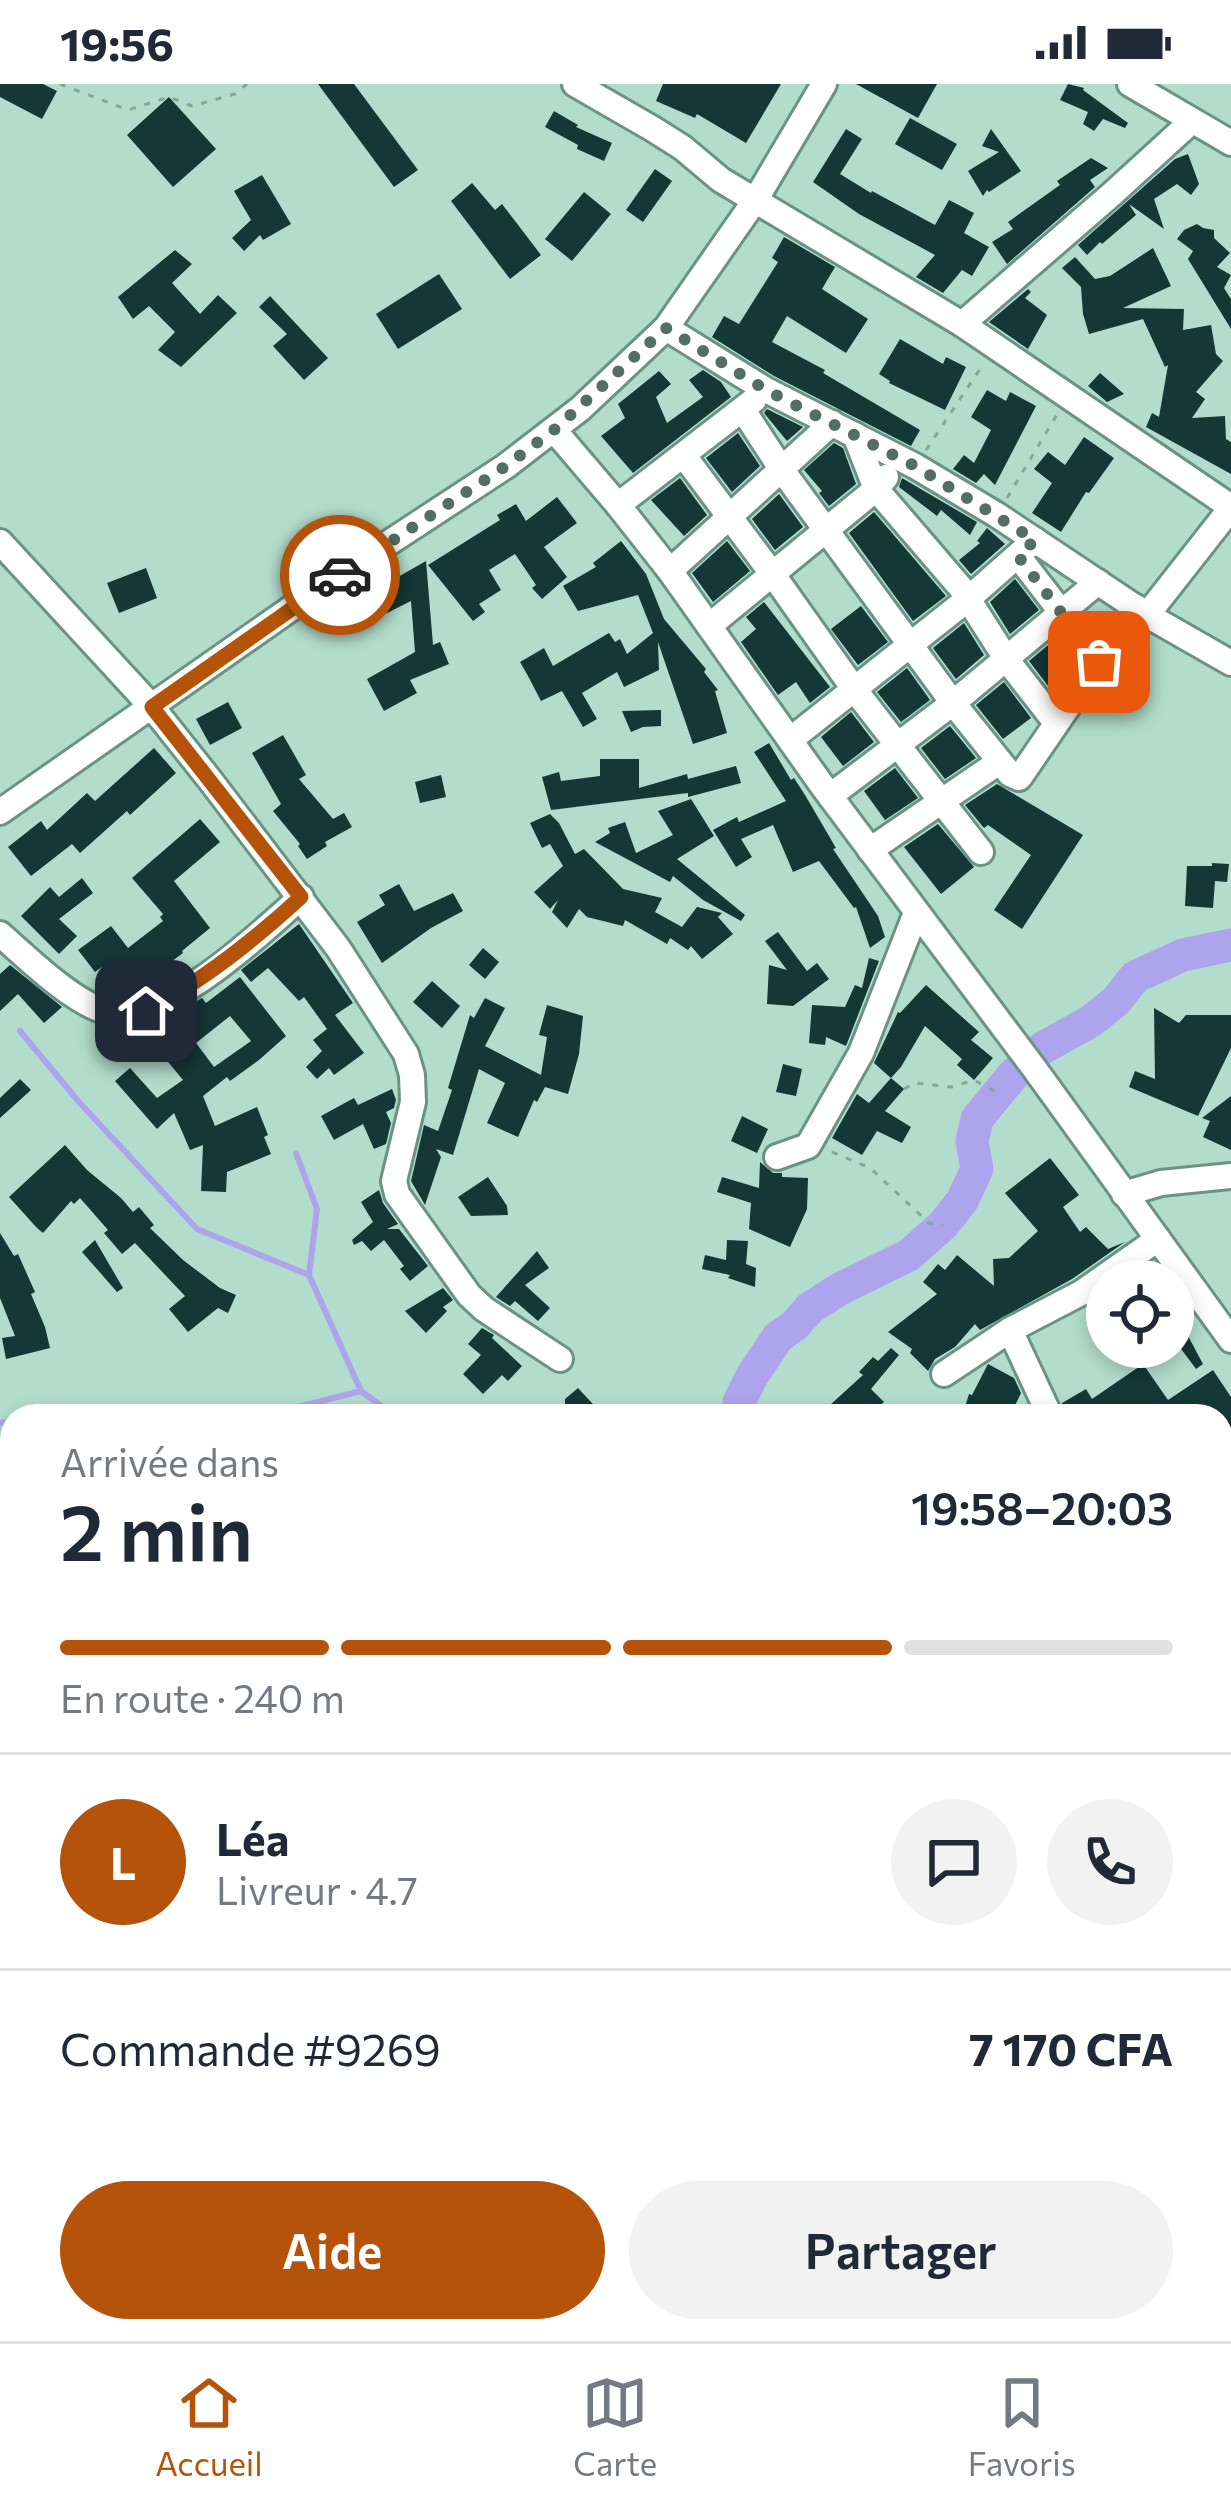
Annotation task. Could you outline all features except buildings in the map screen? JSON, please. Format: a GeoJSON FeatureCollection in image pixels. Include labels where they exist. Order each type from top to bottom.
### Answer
{"type":"FeatureCollection","features":[{"type":"Feature","properties":{"kind":"street"},"geometry":{"type":"LineString","coordinates":[[575,84],[682,148],[721,180],[962,324],[1231,507],[1099,662],[1019,778],[998,763],[743,410]]}},
{"type":"Feature","properties":{"kind":"street"},"geometry":{"type":"LineString","coordinates":[[0,812],[554,430],[666,328],[756,199],[824,84]]}},
{"type":"Feature","properties":{"kind":"street"},"geometry":{"type":"LineString","coordinates":[[1130,84],[1231,143]]}},
{"type":"Feature","properties":{"kind":"street"},"geometry":{"type":"LineString","coordinates":[[962,324],[1192,121]]}},
{"type":"Feature","properties":{"kind":"street"},"geometry":{"type":"LineString","coordinates":[[666,328],[766,390],[909,463],[997,515],[1026,548],[1062,615],[1099,662]]}},
{"type":"Feature","properties":{"kind":"street"},"geometry":{"type":"LineString","coordinates":[[618,505],[766,390]]}},
{"type":"Feature","properties":{"kind":"street"},"geometry":{"type":"LineString","coordinates":[[670,571],[782,470],[844,429]]}},
{"type":"Feature","properties":{"kind":"street"},"geometry":{"type":"LineString","coordinates":[[844,429],[876,489],[968,599],[1056,723]]}},
{"type":"Feature","properties":{"kind":"street"},"geometry":{"type":"LineString","coordinates":[[554,430],[670,571],[869,850],[1231,1340]]}},
{"type":"Feature","properties":{"kind":"street"},"geometry":{"type":"LineString","coordinates":[[684,456],[854,689],[981,852]]}},
{"type":"Feature","properties":{"kind":"street"},"geometry":{"type":"LineString","coordinates":[[709,626],[909,463]]}},
{"type":"Feature","properties":{"kind":"street"},"geometry":{"type":"LineString","coordinates":[[0,542],[152,707],[301,897],[406,1054],[413,1102],[394,1181],[397,1194],[469,1295],[484,1310],[560,1359]]}},
{"type":"Feature","properties":{"kind":"street"},"geometry":{"type":"LineString","coordinates":[[790,740],[1026,548]]}},
{"type":"Feature","properties":{"kind":"street"},"geometry":{"type":"LineString","coordinates":[[1026,548],[1098,582],[1231,663]]}},
{"type":"Feature","properties":{"kind":"street"},"geometry":{"type":"LineString","coordinates":[[830,796],[1007,660],[1098,582]]}},
{"type":"Feature","properties":{"kind":"street"},"geometry":{"type":"LineString","coordinates":[[869,850],[998,763]]}},
{"type":"Feature","properties":{"kind":"street"},"geometry":{"type":"LineString","coordinates":[[0,934],[46,974],[103,1011],[146,1011],[236,953],[301,897]]}},
{"type":"Feature","properties":{"kind":"street"},"geometry":{"type":"LineString","coordinates":[[777,1157],[808,1146],[861,1053],[916,913]]}},
{"type":"Feature","properties":{"kind":"street"},"geometry":{"type":"LineString","coordinates":[[1124,1194],[1161,1183],[1231,1176]]}},
{"type":"Feature","properties":{"kind":"street"},"geometry":{"type":"LineString","coordinates":[[944,1374],[1010,1330],[1081,1292],[1158,1239]]}},
{"type":"Feature","properties":{"kind":"street"},"geometry":{"type":"LineString","coordinates":[[1010,1330],[1044,1404]]}},
{"type":"Feature","properties":{"kind":"path"},"geometry":{"type":"LineString","coordinates":[[60,84],[128,110],[169,97],[192,106],[235,94],[247,84]]}},
{"type":"Feature","properties":{"kind":"path"},"geometry":{"type":"LineString","coordinates":[[909,463],[995,347]]}},
{"type":"Feature","properties":{"kind":"path"},"geometry":{"type":"LineString","coordinates":[[997,515],[1068,396]]}},
{"type":"Feature","properties":{"kind":"path"},"geometry":{"type":"LineString","coordinates":[[904,1089],[915,1083],[952,1087],[974,1080],[998,1094]]}},
{"type":"Feature","properties":{"kind":"path"},"geometry":{"type":"LineString","coordinates":[[808,1146],[869,1168],[929,1223],[943,1225]]}},
{"type":"Feature","properties":{"kind":"waterway"},"geometry":{"type":"LineString","coordinates":[[739,1404],[778,1337],[810,1308],[909,1255],[943,1225],[962,1201],[977,1169],[972,1141],[977,1119],[1013,1075],[1041,1049],[1116,1001],[1135,977],[1183,955],[1231,945]]}},
{"type":"Feature","properties":{"kind":"waterway"},"geometry":{"type":"LineString","coordinates":[[20,1031],[197,1229],[309,1275],[361,1391]]}},
{"type":"Feature","properties":{"kind":"waterway"},"geometry":{"type":"LineString","coordinates":[[296,1153],[317,1209],[309,1275]]}},
{"type":"Feature","properties":{"kind":"waterway"},"geometry":{"type":"LineString","coordinates":[[310,1404],[361,1391],[379,1404]]}},
{"type":"Feature","properties":{"kind":"way so far"},"geometry":{"type":"LineString","coordinates":[[340,575],[554,430],[666,328],[766,390],[915,466],[1035,540],[1018,556],[1099,662]]}},
{"type":"Feature","properties":{"kind":"route"},"geometry":{"type":"LineString","coordinates":[[146,1011],[188,988],[253,941],[301,897],[152,707],[340,575]]}}]}
